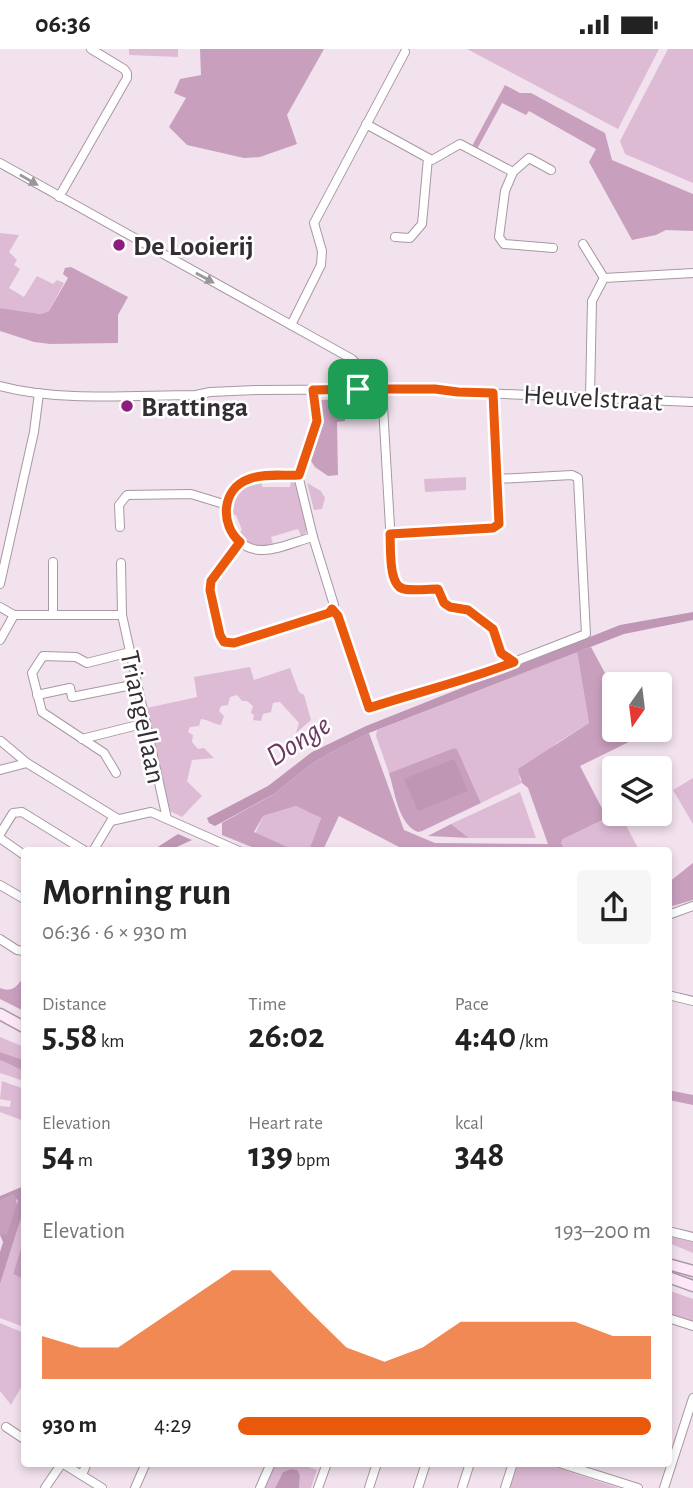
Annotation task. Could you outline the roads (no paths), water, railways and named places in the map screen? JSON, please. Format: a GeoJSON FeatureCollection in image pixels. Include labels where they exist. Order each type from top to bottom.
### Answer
{"type":"FeatureCollection","features":[{"type":"Feature","properties":{"kind":"main road"},"geometry":{"type":"LineString","coordinates":[[0,1016],[21,1026]]}},
{"type":"Feature","properties":{"kind":"main road"},"geometry":{"type":"LineString","coordinates":[[672,1265],[693,1271]]}},
{"type":"Feature","properties":{"kind":"main road"},"geometry":{"type":"LineString","coordinates":[[672,1278],[693,1286]]}},
{"type":"Feature","properties":{"kind":"street"},"geometry":{"type":"LineString","coordinates":[[60,197],[127,78],[124,69],[91,49]]}},
{"type":"Feature","properties":{"kind":"street"},"geometry":{"type":"LineString","coordinates":[[291,325],[321,265],[322,251],[314,223],[405,52]]}},
{"type":"Feature","properties":{"kind":"street"},"geometry":{"type":"LineString","coordinates":[[366,124],[432,160],[460,144],[513,172]]}},
{"type":"Feature","properties":{"kind":"street"},"geometry":{"type":"LineString","coordinates":[[395,237],[410,238],[422,224],[428,158]]}},
{"type":"Feature","properties":{"kind":"street"},"geometry":{"type":"LineString","coordinates":[[551,170],[529,158],[513,172],[505,191],[499,237],[504,244],[553,248]]}},
{"type":"Feature","properties":{"kind":"street"},"geometry":{"type":"LineString","coordinates":[[0,163],[352,359],[356,363],[358,389]]}},
{"type":"Feature","properties":{"kind":"street"},"geometry":{"type":"LineString","coordinates":[[583,244],[604,278]]}},
{"type":"Feature","properties":{"kind":"street"},"geometry":{"type":"LineString","coordinates":[[604,278],[693,273]]}},
{"type":"Feature","properties":{"kind":"street"},"geometry":{"type":"LineString","coordinates":[[590,397],[592,300],[604,278]]}},
{"type":"Feature","properties":{"kind":"street","name":"Heuvelstraat"},"geometry":{"type":"LineString","coordinates":[[0,386],[39,393],[183,395],[210,392],[435,389],[693,402]]}},
{"type":"Feature","properties":{"kind":"street"},"geometry":{"type":"LineString","coordinates":[[382,389],[393,579],[397,587],[405,590],[438,589],[444,603],[450,607],[468,610],[493,629],[501,653],[514,662]]}},
{"type":"Feature","properties":{"kind":"street"},"geometry":{"type":"LineString","coordinates":[[240,542],[211,581],[210,590],[224,642],[234,643],[329,613],[334,605],[313,537],[299,475],[317,421],[313,390]]}},
{"type":"Feature","properties":{"kind":"street"},"geometry":{"type":"LineString","coordinates":[[1,581],[34,432],[39,393]]}},
{"type":"Feature","properties":{"kind":"street","name":"Heuvelstraat"},"geometry":{"type":"LineString","coordinates":[[390,534],[497,527],[493,393]]}},
{"type":"Feature","properties":{"kind":"street"},"geometry":{"type":"LineString","coordinates":[[299,475],[249,478],[234,490],[227,505],[228,527],[240,542],[262,550],[313,537]]}},
{"type":"Feature","properties":{"kind":"street"},"geometry":{"type":"LineString","coordinates":[[332,609],[338,616],[369,708],[424,690],[470,679],[586,633],[578,478],[572,475],[496,479]]}},
{"type":"Feature","properties":{"kind":"street"},"geometry":{"type":"LineString","coordinates":[[120,527],[119,505],[127,495],[191,494],[227,505]]}},
{"type":"Feature","properties":{"kind":"street"},"geometry":{"type":"LineString","coordinates":[[53,562],[53,614]]}},
{"type":"Feature","properties":{"kind":"street","name":"Triangellaan"},"geometry":{"type":"LineString","coordinates":[[121,563],[122,615],[167,820]]}},
{"type":"Feature","properties":{"kind":"street"},"geometry":{"type":"LineString","coordinates":[[0,607],[15,615],[0,640]]}},
{"type":"Feature","properties":{"kind":"street","name":"Triangellaan"},"geometry":{"type":"LineString","coordinates":[[15,615],[122,615]]}},
{"type":"Feature","properties":{"kind":"street"},"geometry":{"type":"LineString","coordinates":[[116,773],[104,753],[42,712],[32,674],[43,656],[76,657],[87,663],[130,652]]}},
{"type":"Feature","properties":{"kind":"street"},"geometry":{"type":"LineString","coordinates":[[37,695],[70,688],[72,697],[137,684]]}},
{"type":"Feature","properties":{"kind":"street"},"geometry":{"type":"LineString","coordinates":[[82,739],[146,723]]}},
{"type":"Feature","properties":{"kind":"street"},"geometry":{"type":"LineString","coordinates":[[0,741],[27,764],[118,819]]}},
{"type":"Feature","properties":{"kind":"street"},"geometry":{"type":"LineString","coordinates":[[0,770],[27,764]]}},
{"type":"Feature","properties":{"kind":"street"},"geometry":{"type":"LineString","coordinates":[[21,853],[0,836],[13,813],[22,812],[79,847]]}},
{"type":"Feature","properties":{"kind":"street"},"geometry":{"type":"LineString","coordinates":[[95,847],[111,821],[146,812],[230,847]]}},
{"type":"Feature","properties":{"kind":"street"},"geometry":{"type":"LineString","coordinates":[[0,885],[21,897]]}},
{"type":"Feature","properties":{"kind":"street"},"geometry":{"type":"LineString","coordinates":[[672,914],[693,906]]}},
{"type":"Feature","properties":{"kind":"street"},"geometry":{"type":"LineString","coordinates":[[0,939],[21,951]]}},
{"type":"Feature","properties":{"kind":"street"},"geometry":{"type":"LineString","coordinates":[[672,996],[693,1001]]}},
{"type":"Feature","properties":{"kind":"street"},"geometry":{"type":"LineString","coordinates":[[672,1232],[693,1237]]}},
{"type":"Feature","properties":{"kind":"street"},"geometry":{"type":"LineString","coordinates":[[672,1319],[693,1326]]}},
{"type":"Feature","properties":{"kind":"street"},"geometry":{"type":"LineString","coordinates":[[672,1463],[693,1398]]}},
{"type":"Feature","properties":{"kind":"street"},"geometry":{"type":"LineString","coordinates":[[6,1427],[21,1437]]}},
{"type":"Feature","properties":{"kind":"street"},"geometry":{"type":"LineString","coordinates":[[46,1488],[59,1467]]}},
{"type":"Feature","properties":{"kind":"street"},"geometry":{"type":"LineString","coordinates":[[69,1467],[102,1488]]}},
{"type":"Feature","properties":{"kind":"street"},"geometry":{"type":"LineString","coordinates":[[82,1475],[85,1467]]}},
{"type":"Feature","properties":{"kind":"street"},"geometry":{"type":"LineString","coordinates":[[135,1488],[144,1467]]}},
{"type":"Feature","properties":{"kind":"street"},"geometry":{"type":"LineString","coordinates":[[260,1488],[269,1467]]}},
{"type":"Feature","properties":{"kind":"street"},"geometry":{"type":"LineString","coordinates":[[320,1487],[326,1467]]}},
{"type":"Feature","properties":{"kind":"street"},"geometry":{"type":"LineString","coordinates":[[369,1488],[376,1467]]}},
{"type":"Feature","properties":{"kind":"street"},"geometry":{"type":"LineString","coordinates":[[418,1488],[425,1467]]}},
{"type":"Feature","properties":{"kind":"street"},"geometry":{"type":"LineString","coordinates":[[462,1488],[469,1467]]}},
{"type":"Feature","properties":{"kind":"street"},"geometry":{"type":"LineString","coordinates":[[505,1488],[512,1467]]}},
{"type":"Feature","properties":{"kind":"street"},"geometry":{"type":"LineString","coordinates":[[572,1467],[638,1488]]}},
{"type":"Feature","properties":{"kind":"street"},"geometry":{"type":"LineString","coordinates":[[664,1488],[671,1467]]}},
{"type":"Feature","properties":{"kind":"place","name":"De Looierij"},"geometry":{"type":"Point","coordinates":[119,245]}},
{"type":"Feature","properties":{"kind":"place","name":"Brattinga"},"geometry":{"type":"Point","coordinates":[127,406]}},
{"type":"Feature","properties":{"kind":"water label","name":"Donge"},"geometry":{"type":"Point","coordinates":[298,740]}}]}
